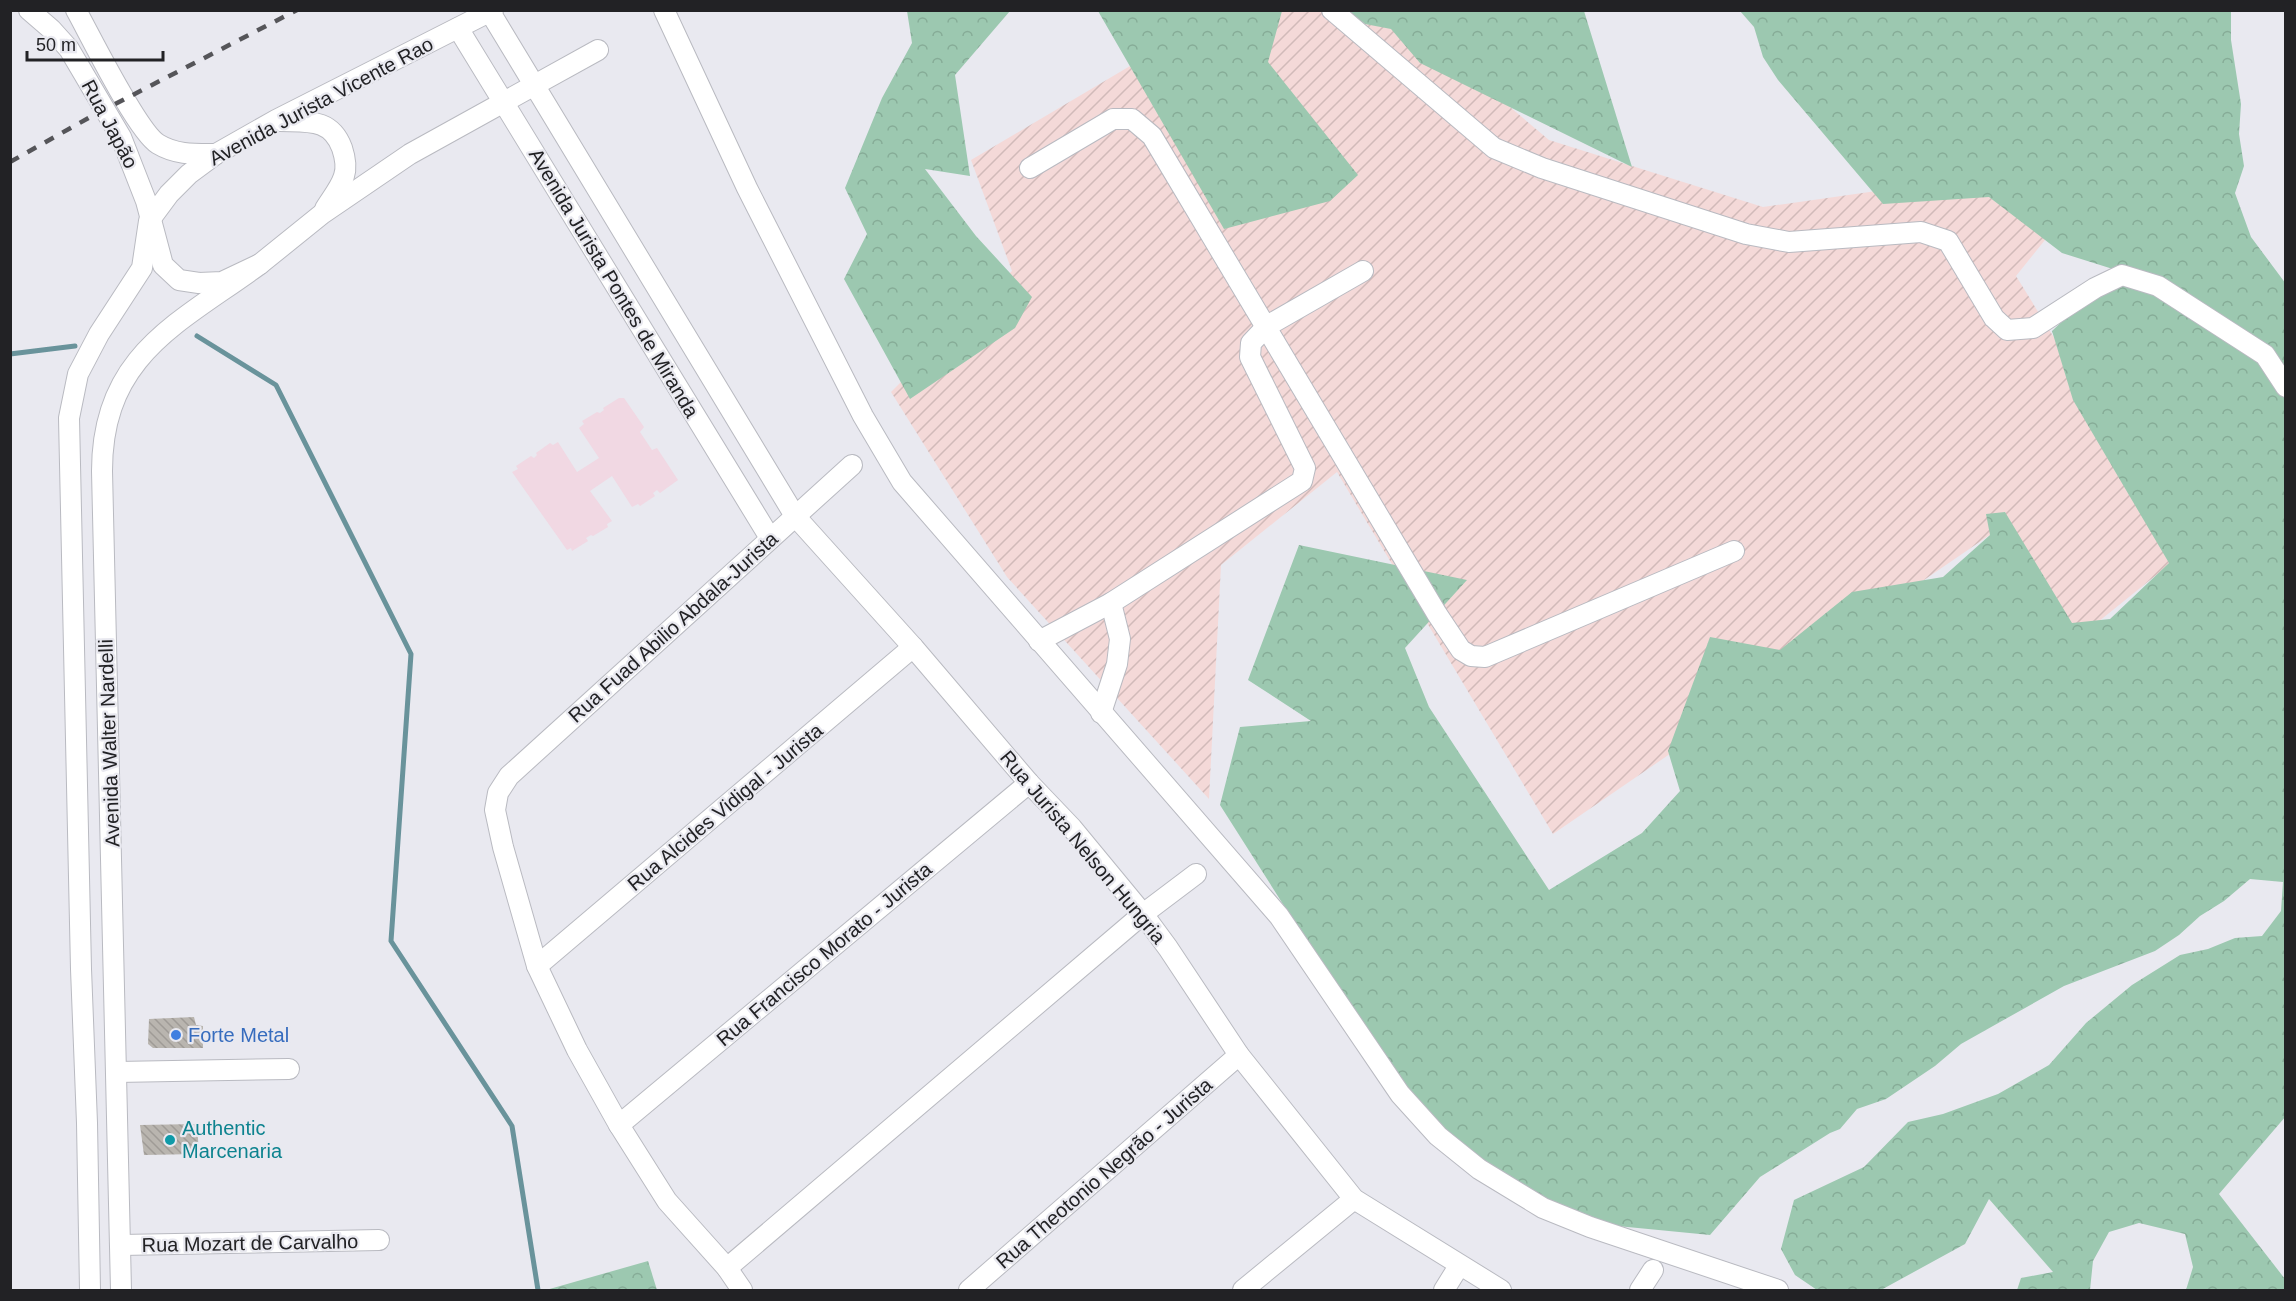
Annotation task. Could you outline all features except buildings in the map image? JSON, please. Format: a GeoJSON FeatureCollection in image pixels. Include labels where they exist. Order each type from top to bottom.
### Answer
{"type":"FeatureCollection","features":[{"type":"Feature","properties":{"kind":"street","name":"Rua Japão"},"geometry":{"type":"LineString","coordinates":[[29,10],[51,29],[69,50],[121,137],[146,201],[150,221]]}},
{"type":"Feature","properties":{"kind":"street","name":"Rua Japão"},"geometry":{"type":"LineString","coordinates":[[76,10],[140,124],[156,143],[180,153],[216,154]]}},
{"type":"Feature","properties":{"kind":"street"},"geometry":{"type":"LineString","coordinates":[[664,10],[747,188],[863,416],[902,482],[1279,916],[1400,1094],[1438,1136],[1479,1169],[1543,1208],[1590,1227],[1778,1290]]}},
{"type":"Feature","properties":{"kind":"street"},"geometry":{"type":"LineString","coordinates":[[1332,10],[1494,148],[1542,168],[1746,234],[1789,242],[1921,232],[1948,241],[1994,318],[2007,330],[2033,328],[2095,288],[2122,275],[2158,286],[2265,355],[2286,387]]}},
{"type":"Feature","properties":{"kind":"street","name":"Avenida Jurista Vicente Rao"},"geometry":{"type":"LineString","coordinates":[[150,221],[169,194],[189,174],[216,154],[276,120],[492,11]]}},
{"type":"Feature","properties":{"kind":"street","name":"Avenida Jurista Pontes de Miranda"},"geometry":{"type":"LineString","coordinates":[[492,11],[795,516]]}},
{"type":"Feature","properties":{"kind":"street","name":"Avenida Jurista Pontes de Miranda"},"geometry":{"type":"LineString","coordinates":[[458,28],[770,538]]}},
{"type":"Feature","properties":{"kind":"street"},"geometry":{"type":"LineString","coordinates":[[150,221],[163,265],[179,280],[199,283],[222,282],[260,264],[322,214],[410,154],[597,50]]}},
{"type":"Feature","properties":{"kind":"street"},"geometry":{"type":"LineString","coordinates":[[1030,168],[1113,118],[1132,119],[1152,136],[1437,614],[1461,650],[1471,656],[1485,657],[1734,551]]}},
{"type":"Feature","properties":{"kind":"street"},"geometry":{"type":"LineString","coordinates":[[276,120],[314,122],[330,128],[338,136],[346,157],[344,177],[322,214]]}},
{"type":"Feature","properties":{"kind":"street","name":"Avenida Walter Nardelli"},"geometry":{"type":"LineString","coordinates":[[90,1290],[69,418],[78,374],[99,334],[142,268],[150,221]]}},
{"type":"Feature","properties":{"kind":"street","name":"Avenida Walter Nardelli"},"geometry":{"type":"LineString","coordinates":[[121,1290],[103,435],[113,400],[122,381],[152,344],[260,264]]}},
{"type":"Feature","properties":{"kind":"street"},"geometry":{"type":"LineString","coordinates":[[1039,641],[1111,603],[1302,481],[1305,468],[1250,357],[1251,344],[1267,326],[1363,271]]}},
{"type":"Feature","properties":{"kind":"street","name":"Rua Fuad Abilio Abdala-Jurista"},"geometry":{"type":"LineString","coordinates":[[537,966],[501,837],[495,810],[498,793],[509,776],[852,465]]}},
{"type":"Feature","properties":{"kind":"street","name":"Rua Jurista Nelson Hungria"},"geometry":{"type":"LineString","coordinates":[[795,516],[913,647],[1029,783],[1072,828],[1143,914],[1239,1054],[1354,1199],[1501,1290]]}},
{"type":"Feature","properties":{"kind":"street"},"geometry":{"type":"LineString","coordinates":[[1101,713],[1117,664],[1120,639],[1111,603]]}},
{"type":"Feature","properties":{"kind":"street","name":"Rua Alcides Vidigal - Jurista"},"geometry":{"type":"LineString","coordinates":[[537,966],[913,647]]}},
{"type":"Feature","properties":{"kind":"street","name":"Rua Francisco Morato - Jurista"},"geometry":{"type":"LineString","coordinates":[[619,1125],[1029,783]]}},
{"type":"Feature","properties":{"kind":"street"},"geometry":{"type":"LineString","coordinates":[[727,1268],[1143,914],[1196,874]]}},
{"type":"Feature","properties":{"kind":"street"},"geometry":{"type":"LineString","coordinates":[[537,966],[577,1050],[619,1125],[667,1201],[727,1268],[742,1290]]}},
{"type":"Feature","properties":{"kind":"street","name":"Rua Theotonio Negrão - Jurista"},"geometry":{"type":"LineString","coordinates":[[969,1290],[1239,1054]]}},
{"type":"Feature","properties":{"kind":"street"},"geometry":{"type":"LineString","coordinates":[[117,1072],[289,1069]]}},
{"type":"Feature","properties":{"kind":"street"},"geometry":{"type":"LineString","coordinates":[[1243,1290],[1354,1199]]}},
{"type":"Feature","properties":{"kind":"street","name":"Rua Mozart de Carvalho"},"geometry":{"type":"LineString","coordinates":[[121,1245],[379,1240]]}},
{"type":"Feature","properties":{"kind":"street"},"geometry":{"type":"LineString","coordinates":[[1444,1290],[1459,1266]]}},
{"type":"Feature","properties":{"kind":"street"},"geometry":{"type":"LineString","coordinates":[[1640,1290],[1653,1270]]}},
{"type":"Feature","properties":{"kind":"shaded area"},"geometry":{"type":"Polygon","coordinates":[[[1223,11],[1396,11],[1549,140],[1763,207],[1989,175],[2053,230],[2016,276],[2186,551],[2067,647],[1997,530],[1553,834],[1337,472],[1221,565],[1209,799],[1007,577],[891,392],[1012,271],[971,160],[1223,11]]]}},
{"type":"Feature","properties":{"kind":"shaded area"},"geometry":{"type":"Polygon","coordinates":[[[619,398],[624,398],[644,427],[640,432],[652,450],[657,448],[678,480],[660,493],[657,490],[653,493],[655,496],[640,506],[638,504],[632,507],[612,476],[590,491],[612,521],[607,524],[608,527],[586,538],[588,541],[572,551],[571,548],[567,550],[512,472],[518,469],[516,466],[531,456],[534,458],[536,453],[550,443],[553,445],[558,442],[577,472],[599,458],[579,428],[584,424],[582,421],[597,412],[600,413],[604,410],[603,408],[619,398]]]}},
{"type":"Feature","properties":{"kind":"green space"},"geometry":{"type":"Polygon","coordinates":[[[907,11],[1010,11],[955,75],[970,176],[925,169],[976,236],[1032,297],[1015,328],[910,399],[844,279],[867,234],[845,188],[882,98],[912,43],[907,11]]]}},
{"type":"Feature","properties":{"kind":"green space"},"geometry":{"type":"Polygon","coordinates":[[[1098,11],[1282,11],[1268,62],[1358,175],[1330,201],[1224,229],[1098,11]]]}},
{"type":"Feature","properties":{"kind":"green space"},"geometry":{"type":"Polygon","coordinates":[[[1349,11],[1584,11],[1632,167],[1420,63],[1391,29],[1365,24],[1349,11]]]}},
{"type":"Feature","properties":{"kind":"green space"},"geometry":{"type":"Polygon","coordinates":[[[1740,11],[2231,11],[2231,40],[2241,104],[2239,134],[2244,166],[2235,193],[2251,237],[2286,284],[2286,1116],[2219,1194],[2285,1279],[2285,1290],[2186,1290],[2193,1267],[2185,1234],[2139,1223],[2109,1232],[2093,1261],[2090,1290],[2017,1290],[2021,1278],[2053,1272],[1989,1199],[1965,1244],[1881,1290],[1817,1290],[1795,1275],[1781,1249],[1794,1200],[1864,1167],[1908,1122],[1943,1114],[1998,1094],[2049,1065],[2086,1023],[2132,985],[2180,955],[2208,949],[2235,938],[2262,936],[2281,911],[2283,882],[2250,879],[2224,901],[2200,916],[2179,935],[2155,951],[2064,986],[1961,1044],[1935,1066],[1886,1099],[1857,1109],[1840,1129],[1760,1177],[1710,1235],[1607,1225],[1484,1174],[1422,1123],[1220,805],[1240,727],[1311,721],[1248,680],[1299,545],[1467,580],[1405,648],[1429,707],[1549,890],[1642,833],[1680,791],[1668,751],[1710,637],[1780,650],[1852,592],[1943,577],[1990,535],[1986,514],[2005,512],[2072,623],[2110,619],[2169,563],[2073,400],[2052,331],[2116,270],[2062,253],[1989,197],[1883,204],[1778,80],[1763,57],[1754,27],[1740,11]]]}},
{"type":"Feature","properties":{"kind":"green space"},"geometry":{"type":"Polygon","coordinates":[[[648,1261],[657,1290],[546,1290],[648,1261]]]}},
{"type":"Feature","properties":{"kind":"waterway"},"geometry":{"type":"LineString","coordinates":[[197,336],[276,385],[411,654],[391,941],[512,1126],[538,1290]]}},
{"type":"Feature","properties":{"kind":"waterway"},"geometry":{"type":"LineString","coordinates":[[10,354],[75,346]]}},
{"type":"Feature","properties":{"kind":"railway"},"geometry":{"type":"LineString","coordinates":[[10,162],[92,116],[297,10]]}},
{"type":"Feature","properties":{"kind":"place","name":"Forte Metal"},"geometry":{"type":"Point","coordinates":[176,1035]}},
{"type":"Feature","properties":{"kind":"place","name":"Authentic Marcenaria"},"geometry":{"type":"Point","coordinates":[170,1140]}}]}
